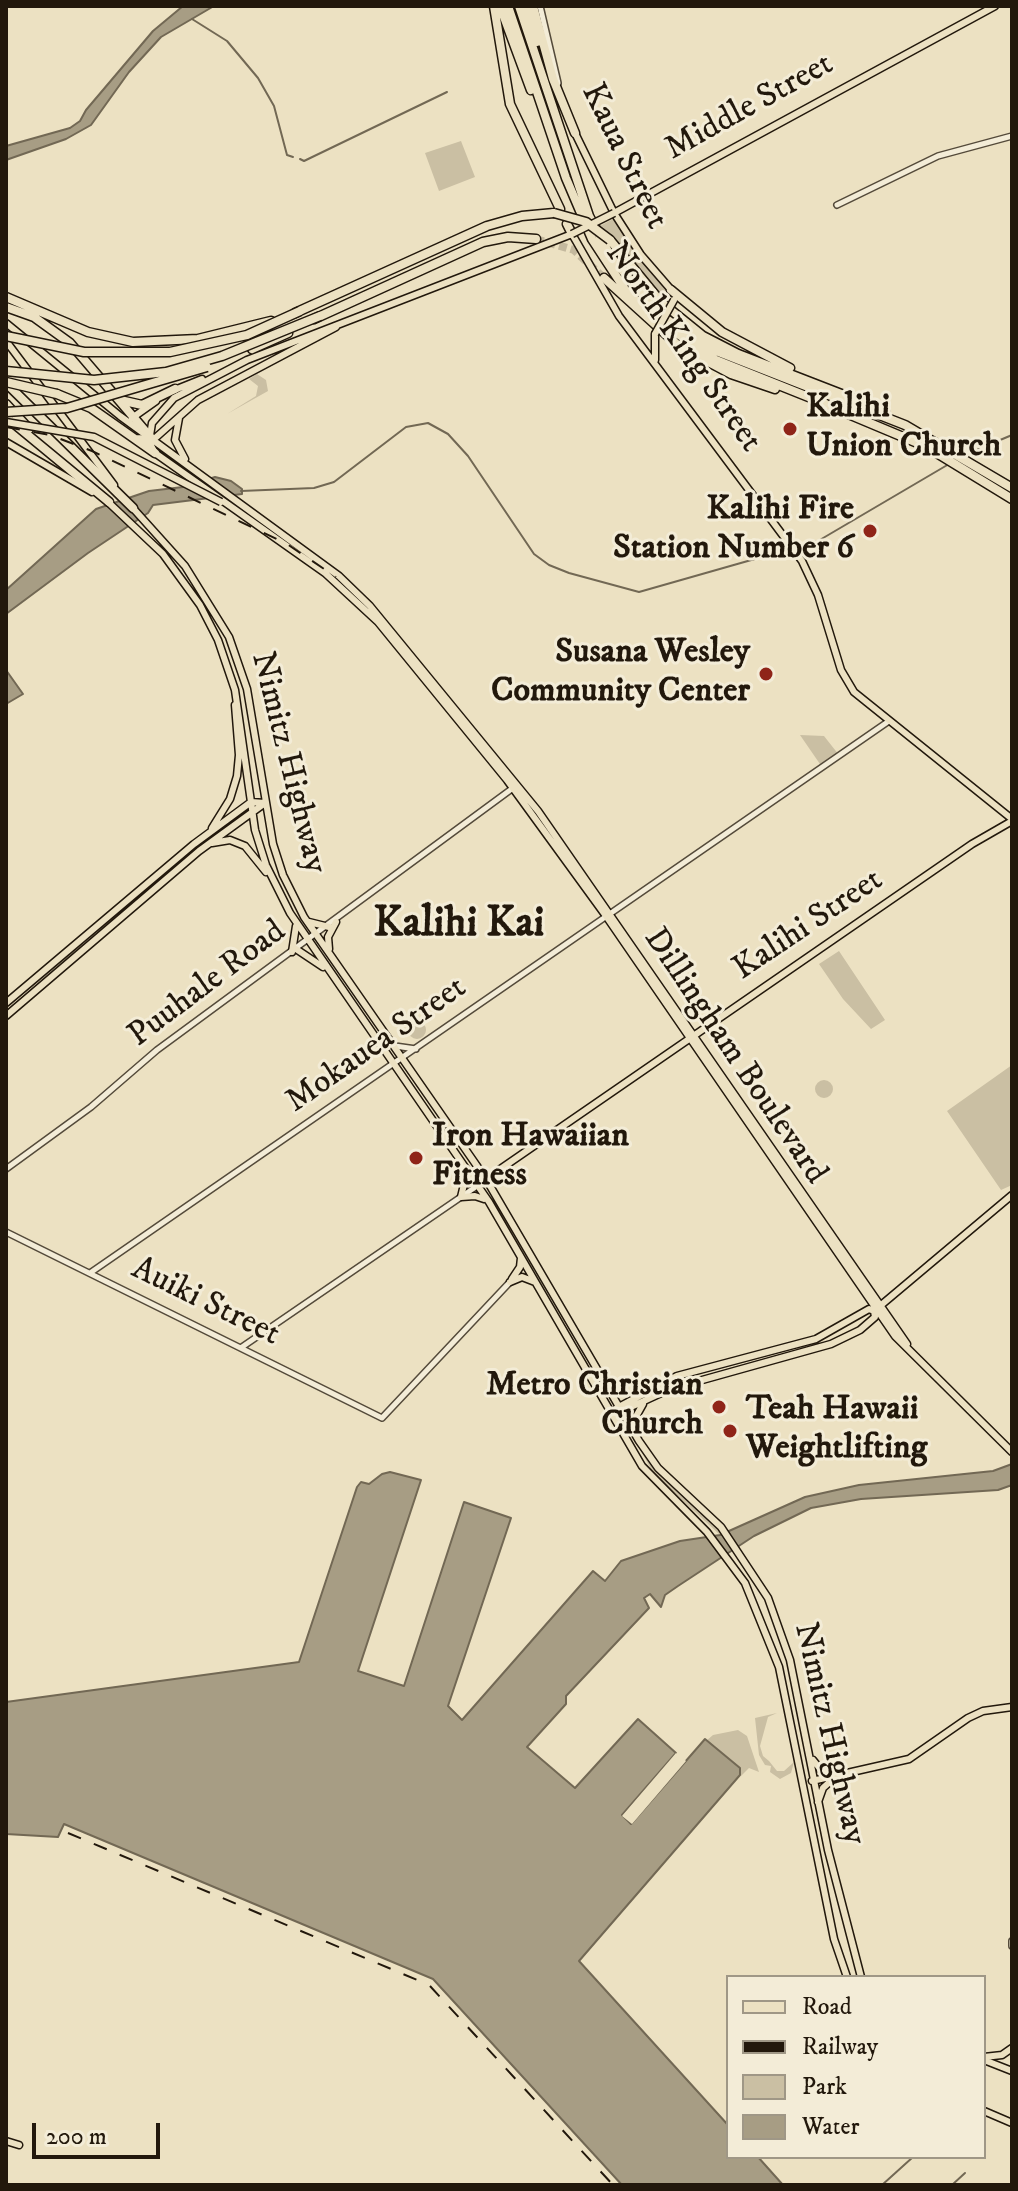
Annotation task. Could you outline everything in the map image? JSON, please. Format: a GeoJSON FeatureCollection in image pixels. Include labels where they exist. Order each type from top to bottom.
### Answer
{"type":"FeatureCollection","features":[{"type":"Feature","properties":{"kind":"highway"},"geometry":{"type":"LineString","coordinates":[[494,6],[510,104],[557,211],[572,234]]}},
{"type":"Feature","properties":{"kind":"highway"},"geometry":{"type":"LineString","coordinates":[[500,6],[592,239],[626,291],[657,320],[716,360],[927,447],[1012,488]]}},
{"type":"Feature","properties":{"kind":"highway"},"geometry":{"type":"LineString","coordinates":[[508,6],[543,112]]}},
{"type":"Feature","properties":{"kind":"highway"},"geometry":{"type":"LineString","coordinates":[[519,6],[587,212],[600,240],[621,270],[659,314],[711,349],[877,412],[937,443]]}},
{"type":"Feature","properties":{"kind":"highway"},"geometry":{"type":"LineString","coordinates":[[530,6],[549,93]]}},
{"type":"Feature","properties":{"kind":"highway"},"geometry":{"type":"LineString","coordinates":[[530,6],[539,26],[558,96],[575,133]]}},
{"type":"Feature","properties":{"kind":"highway"},"geometry":{"type":"LineString","coordinates":[[6,338],[84,352],[170,352],[247,335],[487,226],[522,216],[557,211],[586,222],[610,240],[661,302],[703,336],[738,354],[838,390]]}},
{"type":"Feature","properties":{"kind":"highway"},"geometry":{"type":"LineString","coordinates":[[6,417],[67,408],[191,372],[252,349],[483,242],[508,237],[536,239]]}},
{"type":"Feature","properties":{"kind":"highway"},"geometry":{"type":"LineString","coordinates":[[604,278],[663,335],[698,358],[731,374],[826,404]]}},
{"type":"Feature","properties":{"kind":"highway"},"geometry":{"type":"LineString","coordinates":[[672,295],[735,341],[903,420],[1012,499]]}},
{"type":"Feature","properties":{"kind":"highway"},"geometry":{"type":"LineString","coordinates":[[6,297],[102,336],[165,342],[231,332],[300,311]]}},
{"type":"Feature","properties":{"kind":"highway"},"geometry":{"type":"LineString","coordinates":[[6,307],[34,317],[61,335],[150,438]]}},
{"type":"Feature","properties":{"kind":"highway"},"geometry":{"type":"LineString","coordinates":[[6,371],[94,380],[166,372],[222,356],[320,316]]}},
{"type":"Feature","properties":{"kind":"highway"},"geometry":{"type":"LineString","coordinates":[[6,382],[133,508]]}},
{"type":"Feature","properties":{"kind":"highway"},"geometry":{"type":"LineString","coordinates":[[6,382],[69,397],[110,420],[155,453]]}},
{"type":"Feature","properties":{"kind":"highway"},"geometry":{"type":"LineString","coordinates":[[119,400],[142,405],[175,389]]}},
{"type":"Feature","properties":{"kind":"highway"},"geometry":{"type":"LineString","coordinates":[[6,404],[51,453]]}},
{"type":"Feature","properties":{"kind":"highway"},"geometry":{"type":"LineString","coordinates":[[6,417],[109,502]]}},
{"type":"Feature","properties":{"kind":"highway"},"geometry":{"type":"LineString","coordinates":[[136,439],[150,438]]}},
{"type":"Feature","properties":{"kind":"main road","name":"Middle Street"},"geometry":{"type":"LineString","coordinates":[[150,438],[152,423],[166,405],[217,374],[349,319],[572,234],[995,6]]}},
{"type":"Feature","properties":{"kind":"main road","name":"Kaua Street"},"geometry":{"type":"LineString","coordinates":[[575,133],[614,213],[672,295]]}},
{"type":"Feature","properties":{"kind":"main road","name":"North King Street"},"geometry":{"type":"LineString","coordinates":[[572,234],[619,316],[798,555],[818,595],[841,670],[854,692],[1012,820]]}},
{"type":"Feature","properties":{"kind":"main road"},"geometry":{"type":"LineString","coordinates":[[656,363],[653,350],[655,334],[672,295]]}},
{"type":"Feature","properties":{"kind":"main road","name":"Middle Street"},"geometry":{"type":"LineString","coordinates":[[150,438],[183,411],[263,363],[349,319]]}},
{"type":"Feature","properties":{"kind":"main road"},"geometry":{"type":"LineString","coordinates":[[6,323],[120,416],[339,576],[370,606],[516,787]]}},
{"type":"Feature","properties":{"kind":"main road"},"geometry":{"type":"LineString","coordinates":[[636,337],[646,340],[655,334]]}},
{"type":"Feature","properties":{"kind":"main road"},"geometry":{"type":"LineString","coordinates":[[6,338],[119,493]]}},
{"type":"Feature","properties":{"kind":"main road"},"geometry":{"type":"LineString","coordinates":[[120,416],[133,417],[175,389],[217,374]]}},
{"type":"Feature","properties":{"kind":"main road"},"geometry":{"type":"LineString","coordinates":[[183,411],[176,424],[175,440],[193,468]]}},
{"type":"Feature","properties":{"kind":"main road"},"geometry":{"type":"LineString","coordinates":[[6,417],[94,437],[221,500]]}},
{"type":"Feature","properties":{"kind":"main road"},"geometry":{"type":"LineString","coordinates":[[150,438],[155,453],[325,573],[365,609],[516,787]]}},
{"type":"Feature","properties":{"kind":"main road","name":"Nimitz Highway"},"geometry":{"type":"LineString","coordinates":[[6,442],[109,502],[148,537],[200,605],[218,640],[235,690],[252,811],[260,848],[273,881],[327,970],[489,1202],[642,1466],[733,1563],[755,1604],[776,1656],[834,1939],[846,1975]]}},
{"type":"Feature","properties":{"kind":"main road","name":"Nimitz Highway"},"geometry":{"type":"LineString","coordinates":[[133,508],[185,566],[229,637],[247,689],[265,803],[283,875],[307,921],[486,1179],[639,1441],[658,1468],[721,1527],[768,1598],[782,1632],[818,1802],[861,1975]]}},
{"type":"Feature","properties":{"kind":"main road"},"geometry":{"type":"LineString","coordinates":[[206,835],[226,806],[237,776],[239,755],[235,690]]}},
{"type":"Feature","properties":{"kind":"main road","name":"Dillingham Boulevard"},"geometry":{"type":"LineString","coordinates":[[516,787],[692,1036],[877,1309],[914,1354],[1012,1452]]}},
{"type":"Feature","properties":{"kind":"main road"},"geometry":{"type":"LineString","coordinates":[[251,802],[265,803],[208,844],[9,1014],[6,1003],[206,835],[251,802]]}},
{"type":"Feature","properties":{"kind":"main road","name":"Kalihi Street"},"geometry":{"type":"LineString","coordinates":[[477,1186],[972,844],[1012,820]]}},
{"type":"Feature","properties":{"kind":"main road"},"geometry":{"type":"LineString","coordinates":[[208,844],[230,840],[245,846],[273,881]]}},
{"type":"Feature","properties":{"kind":"main road"},"geometry":{"type":"LineString","coordinates":[[307,921],[329,927]]}},
{"type":"Feature","properties":{"kind":"main road"},"geometry":{"type":"LineString","coordinates":[[296,922],[294,950],[327,970]]}},
{"type":"Feature","properties":{"kind":"main road"},"geometry":{"type":"LineString","coordinates":[[331,957],[328,937],[336,922]]}},
{"type":"Feature","properties":{"kind":"main road"},"geometry":{"type":"LineString","coordinates":[[88,934],[93,941]]}},
{"type":"Feature","properties":{"kind":"main road"},"geometry":{"type":"LineString","coordinates":[[478,1168],[502,1167],[495,1184],[496,1195]]}},
{"type":"Feature","properties":{"kind":"main road"},"geometry":{"type":"LineString","coordinates":[[467,1172],[461,1197],[475,1196],[489,1202]]}},
{"type":"Feature","properties":{"kind":"main road"},"geometry":{"type":"LineString","coordinates":[[610,1390],[627,1398],[652,1393],[831,1344],[860,1330],[875,1317],[877,1309],[1012,1195]]}},
{"type":"Feature","properties":{"kind":"main road"},"geometry":{"type":"LineString","coordinates":[[510,1282],[520,1267],[521,1256]]}},
{"type":"Feature","properties":{"kind":"main road"},"geometry":{"type":"LineString","coordinates":[[510,1282],[522,1277],[538,1285]]}},
{"type":"Feature","properties":{"kind":"main road"},"geometry":{"type":"LineString","coordinates":[[611,1413],[652,1393],[677,1376],[816,1339],[869,1309],[877,1309]]}},
{"type":"Feature","properties":{"kind":"main road"},"geometry":{"type":"LineString","coordinates":[[639,1441],[636,1412],[652,1393]]}},
{"type":"Feature","properties":{"kind":"main road"},"geometry":{"type":"LineString","coordinates":[[804,1782],[909,1759],[968,1718],[983,1711],[1012,1707]]}},
{"type":"Feature","properties":{"kind":"main road"},"geometry":{"type":"LineString","coordinates":[[810,1757],[821,1770],[844,1774]]}},
{"type":"Feature","properties":{"kind":"main road"},"geometry":{"type":"LineString","coordinates":[[818,1802],[828,1782],[844,1774]]}},
{"type":"Feature","properties":{"kind":"main road"},"geometry":{"type":"LineString","coordinates":[[986,2058],[1002,2055],[1012,2048]]}},
{"type":"Feature","properties":{"kind":"main road"},"geometry":{"type":"LineString","coordinates":[[986,2059],[1012,2071]]}},
{"type":"Feature","properties":{"kind":"main road"},"geometry":{"type":"LineString","coordinates":[[986,2112],[1012,2123]]}},
{"type":"Feature","properties":{"kind":"main road"},"geometry":{"type":"LineString","coordinates":[[6,2141],[19,2145]]}},
{"type":"Feature","properties":{"kind":"street","name":"Kaua Street"},"geometry":{"type":"LineString","coordinates":[[540,6],[575,133]]}},
{"type":"Feature","properties":{"kind":"street"},"geometry":{"type":"LineString","coordinates":[[837,205],[938,156],[1012,136]]}},
{"type":"Feature","properties":{"kind":"street","name":"Mokauea Street"},"geometry":{"type":"LineString","coordinates":[[90,1273],[889,721]]}},
{"type":"Feature","properties":{"kind":"street","name":"Puuhale Road"},"geometry":{"type":"LineString","coordinates":[[6,1169],[91,1107],[157,1050],[336,922],[516,787]]}},
{"type":"Feature","properties":{"kind":"street"},"geometry":{"type":"LineString","coordinates":[[395,1046],[414,1051],[413,1072]]}},
{"type":"Feature","properties":{"kind":"street","name":"Kalihi Street"},"geometry":{"type":"LineString","coordinates":[[241,1348],[477,1186]]}},
{"type":"Feature","properties":{"kind":"street","name":"Auiki Street"},"geometry":{"type":"LineString","coordinates":[[6,1232],[382,1418],[510,1282]]}},
{"type":"Feature","properties":{"kind":"green space"},"geometry":{"type":"Polygon","coordinates":[[[461,141],[475,177],[439,191],[425,153],[461,141]]]}},
{"type":"Feature","properties":{"kind":"green space"},"geometry":{"type":"Polygon","coordinates":[[[613,219],[665,290],[665,301],[598,227],[613,219]]]}},
{"type":"Feature","properties":{"kind":"green space"},"geometry":{"type":"Polygon","coordinates":[[[257,374],[266,380],[268,391],[227,414],[256,396],[258,386],[249,379],[257,374]]]}},
{"type":"Feature","properties":{"kind":"green space"},"geometry":{"type":"Polygon","coordinates":[[[800,735],[824,736],[839,755],[822,767],[800,735]]]}},
{"type":"Feature","properties":{"kind":"green space"},"geometry":{"type":"Polygon","coordinates":[[[82,943],[84,946],[13,1002],[14,1000],[82,943]]]}},
{"type":"Feature","properties":{"kind":"green space"},"geometry":{"type":"Polygon","coordinates":[[[839,951],[885,1020],[871,1029],[843,999],[819,964],[839,951]]]}},
{"type":"Feature","properties":{"kind":"green space"},"geometry":{"type":"Polygon","coordinates":[[[417,1021],[426,1030],[417,1039],[408,1030],[417,1021]]]}},
{"type":"Feature","properties":{"kind":"green space"},"geometry":{"type":"Polygon","coordinates":[[[1012,1065],[1012,1185],[1001,1190],[947,1111],[1012,1065]]]}},
{"type":"Feature","properties":{"kind":"green space"},"geometry":{"type":"Polygon","coordinates":[[[824,1080],[833,1089],[824,1098],[815,1089],[824,1080]]]}},
{"type":"Feature","properties":{"kind":"green space"},"geometry":{"type":"Polygon","coordinates":[[[624,1420],[650,1462],[725,1533],[720,1535],[653,1473],[624,1420]]]}},
{"type":"Feature","properties":{"kind":"green space"},"geometry":{"type":"Polygon","coordinates":[[[777,1713],[768,1717],[760,1746],[763,1756],[777,1771],[784,1771],[794,1762],[791,1773],[780,1779],[770,1772],[771,1766],[765,1765],[759,1755],[755,1718],[777,1713]]]}},
{"type":"Feature","properties":{"kind":"green space"},"geometry":{"type":"Polygon","coordinates":[[[738,1730],[747,1736],[759,1772],[749,1768],[741,1776],[740,1768],[706,1741],[713,1735],[738,1730]]]}},
{"type":"Feature","properties":{"kind":"water"},"geometry":{"type":"Polygon","coordinates":[[[183,6],[214,6],[161,37],[129,72],[91,125],[66,139],[6,160],[6,146],[70,128],[80,121],[153,31],[183,6]]]}},
{"type":"Feature","properties":{"kind":"water"},"geometry":{"type":"Polygon","coordinates":[[[215,477],[231,481],[242,489],[242,494],[153,505],[148,513],[6,614],[6,590],[96,509],[149,491],[183,487],[215,477]]]}},
{"type":"Feature","properties":{"kind":"water"},"geometry":{"type":"Polygon","coordinates":[[[6,670],[23,694],[6,704],[7,695],[6,670]]]}},
{"type":"Feature","properties":{"kind":"water"},"geometry":{"type":"Polygon","coordinates":[[[1012,1464],[1012,1485],[998,1490],[861,1499],[811,1508],[754,1536],[678,1586],[665,1595],[661,1607],[650,1594],[644,1598],[649,1608],[566,1696],[566,1704],[527,1747],[575,1788],[638,1719],[676,1753],[622,1815],[631,1824],[705,1739],[740,1768],[740,1775],[579,1961],[726,2123],[726,2159],[760,2159],[783,2185],[622,2185],[433,1979],[64,1824],[58,1837],[6,1834],[6,1702],[299,1662],[357,1487],[361,1482],[369,1484],[382,1474],[390,1472],[421,1480],[358,1671],[404,1686],[464,1502],[511,1518],[448,1706],[462,1720],[593,1571],[605,1581],[621,1561],[680,1541],[720,1535],[805,1497],[859,1485],[993,1471],[1012,1464]]]}},
{"type":"Feature","properties":{"kind":"pier"},"geometry":{"type":"Polygon","coordinates":[[[676,1753],[679,1755],[628,1815],[631,1818],[683,1758],[686,1761],[632,1824],[622,1816],[676,1753]]]}},
{"type":"Feature","properties":{"kind":"waterway"},"geometry":{"type":"LineString","coordinates":[[192,19],[227,41],[258,78],[274,106],[287,155],[293,157]]}},
{"type":"Feature","properties":{"kind":"waterway"},"geometry":{"type":"LineString","coordinates":[[300,159],[304,161],[447,92]]}},
{"type":"Feature","properties":{"kind":"waterway"},"geometry":{"type":"LineString","coordinates":[[241,491],[314,488],[334,482],[406,427],[428,423],[448,434],[468,456],[534,554],[549,565],[569,573],[639,592],[818,541],[949,464]]}},
{"type":"Feature","properties":{"kind":"waterway"},"geometry":{"type":"LineString","coordinates":[[962,456],[1012,435]]}},
{"type":"Feature","properties":{"kind":"waterway"},"geometry":{"type":"LineString","coordinates":[[882,2185],[911,2159]]}},
{"type":"Feature","properties":{"kind":"waterway"},"geometry":{"type":"LineString","coordinates":[[952,2185],[965,2173]]}},
{"type":"Feature","properties":{"kind":"tunnel"},"geometry":{"type":"LineString","coordinates":[[536,239],[574,250],[604,278]]}},
{"type":"Feature","properties":{"kind":"railway"},"geometry":{"type":"LineString","coordinates":[[6,427],[50,435],[92,451],[287,544],[336,577]]}},
{"type":"Feature","properties":{"kind":"railway"},"geometry":{"type":"LineString","coordinates":[[68,1833],[422,1982]]}},
{"type":"Feature","properties":{"kind":"railway"},"geometry":{"type":"LineString","coordinates":[[430,1986],[613,2185]]}},
{"type":"Feature","properties":{"kind":"place","name":"Kalihi Union Church"},"geometry":{"type":"Point","coordinates":[790,429]}},
{"type":"Feature","properties":{"kind":"place","name":"Kalihi Fire Station Number 6"},"geometry":{"type":"Point","coordinates":[870,531]}},
{"type":"Feature","properties":{"kind":"place","name":"Susana Wesley Community Center"},"geometry":{"type":"Point","coordinates":[766,674]}},
{"type":"Feature","properties":{"kind":"place","name":"Iron Hawaiian Fitness"},"geometry":{"type":"Point","coordinates":[416,1158]}},
{"type":"Feature","properties":{"kind":"place","name":"Metro Christian Church"},"geometry":{"type":"Point","coordinates":[719,1407]}},
{"type":"Feature","properties":{"kind":"place","name":"Teah Hawaii Weightlifting"},"geometry":{"type":"Point","coordinates":[730,1431]}},
{"type":"Feature","properties":{"kind":"district","name":"Kalihi Kai"},"geometry":{"type":"Point","coordinates":[459,926]}}]}
